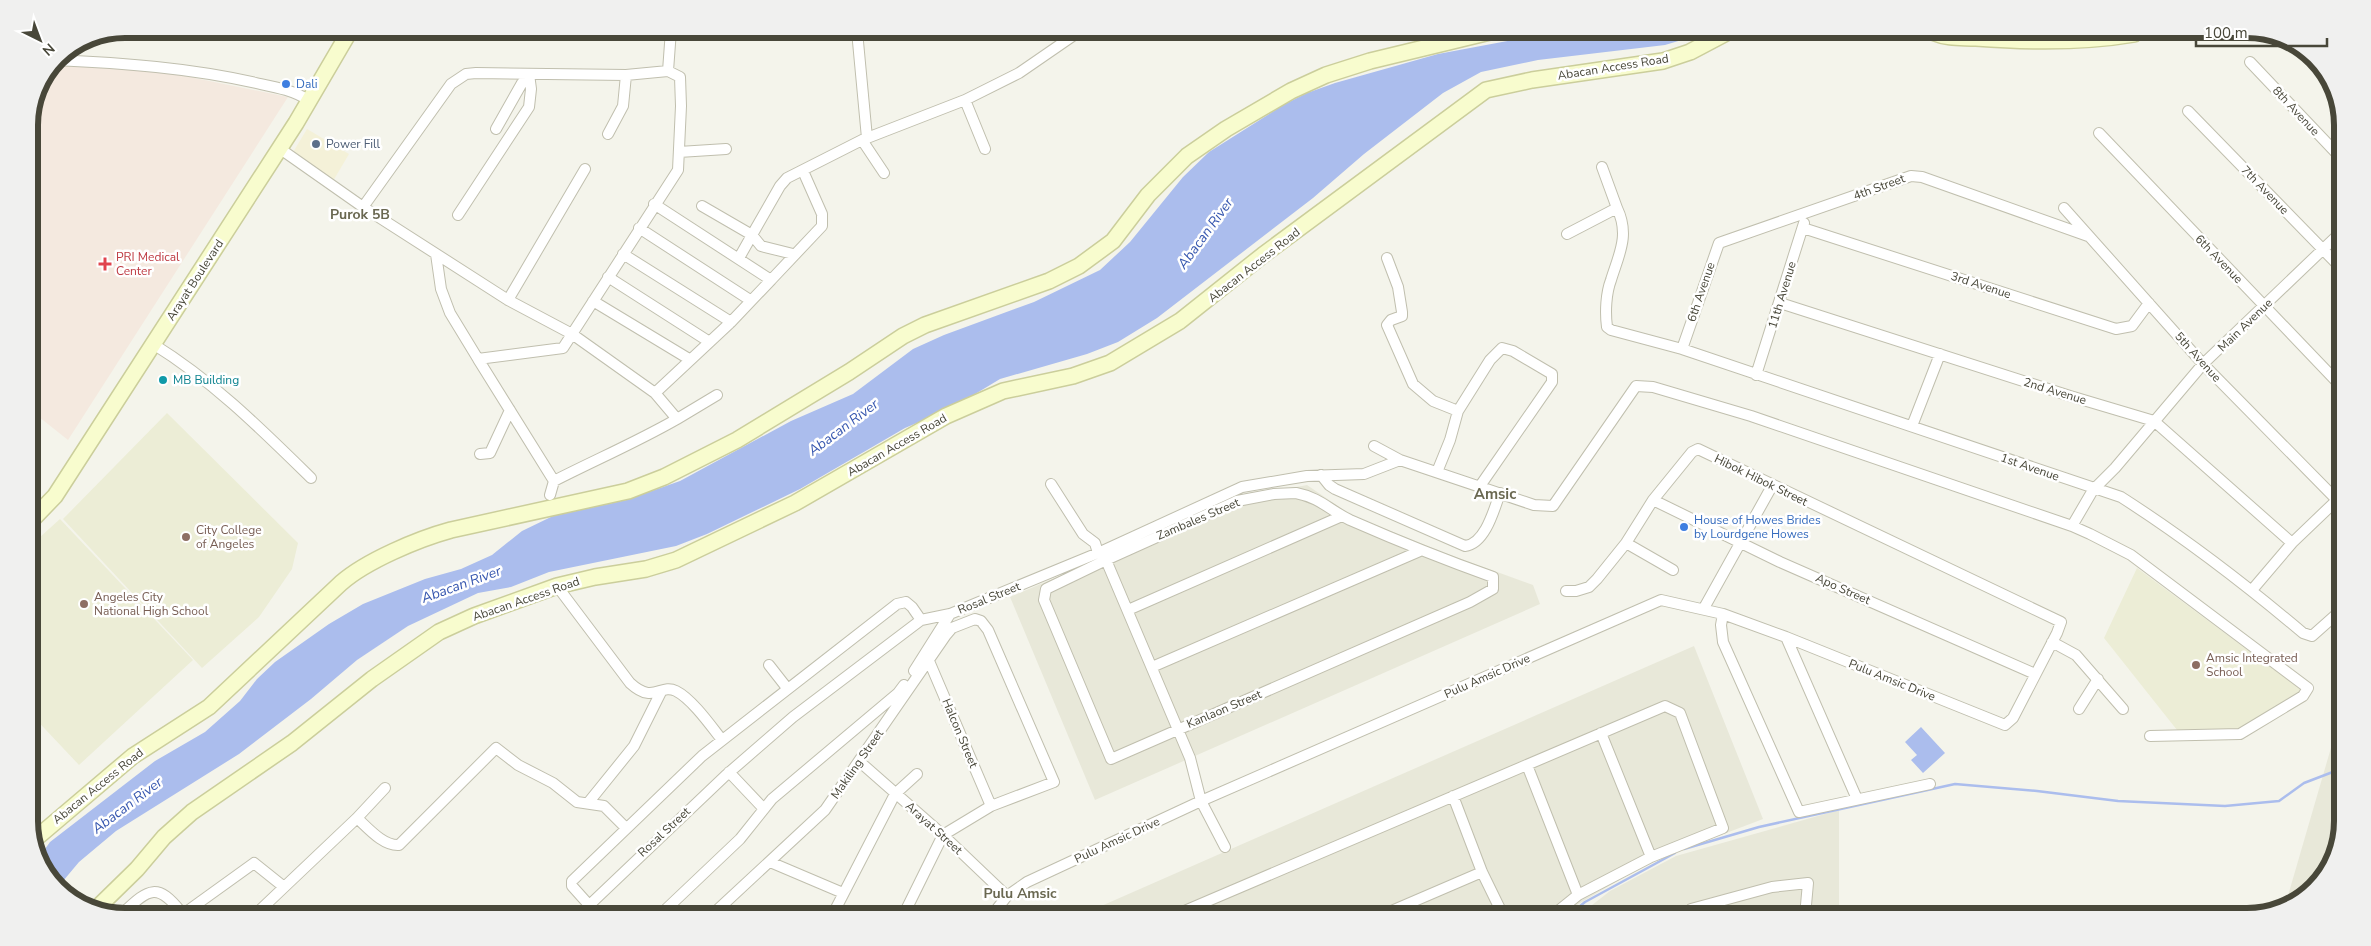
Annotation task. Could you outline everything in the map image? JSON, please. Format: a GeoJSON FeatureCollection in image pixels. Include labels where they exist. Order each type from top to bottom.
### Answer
{"type":"FeatureCollection","features":[{"type":"Feature","properties":{"kind":"street","name":"Arayat Boulevard"},"geometry":{"type":"LineString","coordinates":[[38,514],[55,496],[310,101],[346,38]]}},
{"type":"Feature","properties":{"kind":"street"},"geometry":{"type":"LineString","coordinates":[[668,71],[670,38]]}},
{"type":"Feature","properties":{"kind":"street"},"geometry":{"type":"LineString","coordinates":[[858,38],[864,139],[884,173]]}},
{"type":"Feature","properties":{"kind":"street"},"geometry":{"type":"LineString","coordinates":[[740,258],[786,178],[864,139],[965,100],[1032,65],[1070,38]]}},
{"type":"Feature","properties":{"kind":"street","name":"Abacan Access Road"},"geometry":{"type":"LineString","coordinates":[[39,836],[132,756],[208,707],[341,584],[364,567],[433,535],[544,508],[611,496],[642,487],[736,440],[925,324],[1049,281],[1079,266],[1113,241],[1148,195],[1186,156],[1226,129],[1291,92],[1326,75],[1370,61],[1465,38]]}},
{"type":"Feature","properties":{"kind":"street","name":"Abacan Access Road"},"geometry":{"type":"LineString","coordinates":[[100,905],[137,869],[164,837],[192,812],[292,743],[411,650],[453,625],[557,586],[646,569],[694,552],[796,503],[952,413],[1003,391],[1073,376],[1110,363],[1196,310],[1264,255],[1486,90],[1541,78],[1663,61],[1690,52],[1717,38]]}},
{"type":"Feature","properties":{"kind":"street"},"geometry":{"type":"LineString","coordinates":[[1952,38],[2015,40],[2096,40],[2109,38]]}},
{"type":"Feature","properties":{"kind":"street"},"geometry":{"type":"LineString","coordinates":[[66,61],[135,66],[233,77],[296,92],[310,101]]}},
{"type":"Feature","properties":{"kind":"street","name":"8th Avenue"},"geometry":{"type":"LineString","coordinates":[[2250,62],[2333,150]]}},
{"type":"Feature","properties":{"kind":"street"},"geometry":{"type":"LineString","coordinates":[[363,207],[451,84],[466,74],[529,76],[626,75],[668,71],[680,76],[681,106],[678,170],[654,204],[563,348],[478,359]]}},
{"type":"Feature","properties":{"kind":"street"},"geometry":{"type":"LineString","coordinates":[[608,134],[623,106],[626,75]]}},
{"type":"Feature","properties":{"kind":"street"},"geometry":{"type":"LineString","coordinates":[[496,129],[522,83],[529,76]]}},
{"type":"Feature","properties":{"kind":"street"},"geometry":{"type":"LineString","coordinates":[[458,215],[529,107],[531,94],[529,76]]}},
{"type":"Feature","properties":{"kind":"street"},"geometry":{"type":"LineString","coordinates":[[965,100],[985,149]]}},
{"type":"Feature","properties":{"kind":"street","name":"7th Avenue"},"geometry":{"type":"LineString","coordinates":[[2188,111],[2333,260]]}},
{"type":"Feature","properties":{"kind":"street","name":"6th Avenue"},"geometry":{"type":"LineString","coordinates":[[2100,132],[2333,378]]}},
{"type":"Feature","properties":{"kind":"street"},"geometry":{"type":"LineString","coordinates":[[279,148],[363,207],[508,300],[572,334],[654,393],[678,418]]}},
{"type":"Feature","properties":{"kind":"street"},"geometry":{"type":"LineString","coordinates":[[679,152],[726,149]]}},
{"type":"Feature","properties":{"kind":"street"},"geometry":{"type":"LineString","coordinates":[[1568,234],[1617,208],[1602,167]]}},
{"type":"Feature","properties":{"kind":"street"},"geometry":{"type":"LineString","coordinates":[[508,300],[585,169]]}},
{"type":"Feature","properties":{"kind":"street"},"geometry":{"type":"LineString","coordinates":[[654,393],[708,341],[731,322],[822,226],[822,214],[803,171]]}},
{"type":"Feature","properties":{"kind":"street","name":"4th Street"},"geometry":{"type":"LineString","coordinates":[[1726,241],[1911,176],[1922,177],[2088,236]]}},
{"type":"Feature","properties":{"kind":"street"},"geometry":{"type":"LineString","coordinates":[[654,204],[698,235],[740,258],[771,280]]}},
{"type":"Feature","properties":{"kind":"street"},"geometry":{"type":"LineString","coordinates":[[702,206],[752,235],[761,246],[794,254]]}},
{"type":"Feature","properties":{"kind":"street","name":"1st Avenue"},"geometry":{"type":"LineString","coordinates":[[1617,208],[1622,218],[1625,236],[1623,249],[1610,281],[1607,327],[1617,332],[1682,349],[1912,426],[2093,490],[2121,497],[2174,531],[2252,590],[2303,633],[2312,636],[2334,617]]}},
{"type":"Feature","properties":{"kind":"street","name":"5th Avenue"},"geometry":{"type":"LineString","coordinates":[[2064,208],[2203,364],[2334,495]]}},
{"type":"Feature","properties":{"kind":"street","name":"11th Avenue"},"geometry":{"type":"LineString","coordinates":[[1756,375],[1780,303],[1806,214]]}},
{"type":"Feature","properties":{"kind":"street"},"geometry":{"type":"LineString","coordinates":[[639,228],[750,300]]}},
{"type":"Feature","properties":{"kind":"street","name":"3rd Avenue"},"geometry":{"type":"LineString","coordinates":[[1803,228],[2116,329],[2132,326],[2149,303]]}},
{"type":"Feature","properties":{"kind":"street","name":"Main Avenue"},"geometry":{"type":"LineString","coordinates":[[2072,526],[2093,490],[2115,468],[2203,364],[2333,239]]}},
{"type":"Feature","properties":{"kind":"street","name":"6th Avenue"},"geometry":{"type":"LineString","coordinates":[[1682,349],[1719,243],[1726,241]]}},
{"type":"Feature","properties":{"kind":"street"},"geometry":{"type":"LineString","coordinates":[[436,254],[441,289],[450,313],[554,481]]}},
{"type":"Feature","properties":{"kind":"street"},"geometry":{"type":"LineString","coordinates":[[623,254],[731,322]]}},
{"type":"Feature","properties":{"kind":"street"},"geometry":{"type":"LineString","coordinates":[[1387,258],[1398,287],[1402,316],[1391,320],[1387,325],[1413,384],[1433,401],[1458,411]]}},
{"type":"Feature","properties":{"kind":"street"},"geometry":{"type":"LineString","coordinates":[[608,277],[708,341]]}},
{"type":"Feature","properties":{"kind":"street"},"geometry":{"type":"LineString","coordinates":[[593,301],[689,359]]}},
{"type":"Feature","properties":{"kind":"street","name":"2nd Avenue"},"geometry":{"type":"LineString","coordinates":[[1780,303],[2154,420],[2292,543]]}},
{"type":"Feature","properties":{"kind":"street"},"geometry":{"type":"LineString","coordinates":[[153,344],[198,373],[241,409],[311,478]]}},
{"type":"Feature","properties":{"kind":"street"},"geometry":{"type":"LineString","coordinates":[[1437,472],[1450,440],[1458,411],[1490,360],[1502,348],[1514,351],[1552,374],[1552,382],[1480,486]]}},
{"type":"Feature","properties":{"kind":"street"},"geometry":{"type":"LineString","coordinates":[[1912,426],[1940,354]]}},
{"type":"Feature","properties":{"kind":"street"},"geometry":{"type":"LineString","coordinates":[[1374,446],[1400,460],[1534,505],[1553,506],[1636,386],[1653,387],[1751,416],[2072,526],[2131,555],[2308,688],[2303,696],[2240,734],[2150,736]]}},
{"type":"Feature","properties":{"kind":"street"},"geometry":{"type":"LineString","coordinates":[[550,495],[554,481],[617,448],[643,438],[717,395]]}},
{"type":"Feature","properties":{"kind":"street"},"geometry":{"type":"LineString","coordinates":[[480,454],[490,453],[510,410]]}},
{"type":"Feature","properties":{"kind":"street","name":"Hibok Hibok Street"},"geometry":{"type":"LineString","coordinates":[[1566,591],[1576,591],[1589,587],[1626,543],[1653,500],[1692,452],[1698,449],[1772,486],[2061,622],[2052,642]]}},
{"type":"Feature","properties":{"kind":"street","name":"Rosal Street"},"geometry":{"type":"LineString","coordinates":[[586,908],[729,772],[793,717],[921,620],[950,614],[1102,557],[1242,487],[1321,475],[1364,474],[1400,460]]}},
{"type":"Feature","properties":{"kind":"street"},"geometry":{"type":"LineString","coordinates":[[1321,475],[1335,489],[1464,546],[1471,546],[1479,540],[1500,492]]}},
{"type":"Feature","properties":{"kind":"street"},"geometry":{"type":"LineString","coordinates":[[1051,484],[1083,534],[1095,543],[1128,610],[1190,758],[1201,801],[1224,847]]}},
{"type":"Feature","properties":{"kind":"street"},"geometry":{"type":"LineString","coordinates":[[1704,608],[1772,486]]}},
{"type":"Feature","properties":{"kind":"street","name":"Zambales Street"},"geometry":{"type":"LineString","coordinates":[[1046,590],[1102,557],[1237,501],[1274,494],[1296,493],[1311,496],[1342,516],[1420,551],[1493,577]]}},
{"type":"Feature","properties":{"kind":"street","name":"Apo Street"},"geometry":{"type":"LineString","coordinates":[[1653,500],[1789,566],[2035,674]]}},
{"type":"Feature","properties":{"kind":"street"},"geometry":{"type":"LineString","coordinates":[[2252,590],[2292,543],[2334,503]]}},
{"type":"Feature","properties":{"kind":"street"},"geometry":{"type":"LineString","coordinates":[[1128,610],[1342,516]]}},
{"type":"Feature","properties":{"kind":"street"},"geometry":{"type":"LineString","coordinates":[[1626,543],[1673,570]]}},
{"type":"Feature","properties":{"kind":"street"},"geometry":{"type":"LineString","coordinates":[[1152,667],[1420,551]]}},
{"type":"Feature","properties":{"kind":"street","name":"Kanlaon Street"},"geometry":{"type":"LineString","coordinates":[[1046,590],[1044,600],[1110,759],[1486,595],[1493,590],[1493,577]]}},
{"type":"Feature","properties":{"kind":"street"},"geometry":{"type":"LineString","coordinates":[[557,586],[630,683],[639,691],[648,694],[675,691],[684,697],[722,740]]}},
{"type":"Feature","properties":{"kind":"street","name":"Pulu Amsic Drive"},"geometry":{"type":"LineString","coordinates":[[998,908],[1007,896],[1027,882],[1201,801],[1655,602],[1667,600],[1723,614],[1786,637],[2004,725],[2013,718],[2035,674]]}},
{"type":"Feature","properties":{"kind":"street"},"geometry":{"type":"LineString","coordinates":[[589,905],[572,886],[572,881],[702,756],[897,604],[906,602],[921,620]]}},
{"type":"Feature","properties":{"kind":"street"},"geometry":{"type":"LineString","coordinates":[[667,908],[726,853],[772,799],[898,693],[950,614]]}},
{"type":"Feature","properties":{"kind":"street"},"geometry":{"type":"LineString","coordinates":[[1723,614],[1721,625],[1723,642],[1798,810],[1930,784]]}},
{"type":"Feature","properties":{"kind":"street","name":"Makiling Street"},"geometry":{"type":"LineString","coordinates":[[720,908],[825,810],[929,661],[939,643],[952,628],[975,618],[981,621],[988,630],[1054,782],[991,806]]}},
{"type":"Feature","properties":{"kind":"street"},"geometry":{"type":"LineString","coordinates":[[1786,637],[1858,799]]}},
{"type":"Feature","properties":{"kind":"street"},"geometry":{"type":"LineString","coordinates":[[2035,674],[2052,642],[2076,655],[2123,709]]}},
{"type":"Feature","properties":{"kind":"street","name":"Halcon Street"},"geometry":{"type":"LineString","coordinates":[[929,661],[991,806]]}},
{"type":"Feature","properties":{"kind":"street"},"geometry":{"type":"LineString","coordinates":[[769,665],[787,688]]}},
{"type":"Feature","properties":{"kind":"street"},"geometry":{"type":"LineString","coordinates":[[2079,709],[2098,679]]}},
{"type":"Feature","properties":{"kind":"street"},"geometry":{"type":"LineString","coordinates":[[588,803],[634,746],[661,692]]}},
{"type":"Feature","properties":{"kind":"street"},"geometry":{"type":"LineString","coordinates":[[1191,908],[1665,706],[1680,714],[1688,730],[1723,828],[1651,857],[1578,895],[1562,908]]}},
{"type":"Feature","properties":{"kind":"street"},"geometry":{"type":"LineString","coordinates":[[1601,733],[1651,857]]}},
{"type":"Feature","properties":{"kind":"street"},"geometry":{"type":"LineString","coordinates":[[357,818],[385,842],[392,846],[399,845],[496,748],[518,765],[553,783],[577,802],[604,806],[626,828]]}},
{"type":"Feature","properties":{"kind":"street","name":"Arayat Street"},"geometry":{"type":"LineString","coordinates":[[860,762],[943,835],[1007,896]]}},
{"type":"Feature","properties":{"kind":"street"},"geometry":{"type":"LineString","coordinates":[[1527,765],[1578,895]]}},
{"type":"Feature","properties":{"kind":"street"},"geometry":{"type":"LineString","coordinates":[[729,772],[764,809]]}},
{"type":"Feature","properties":{"kind":"street"},"geometry":{"type":"LineString","coordinates":[[836,908],[895,794],[917,774]]}},
{"type":"Feature","properties":{"kind":"street"},"geometry":{"type":"LineString","coordinates":[[262,908],[357,818],[385,788]]}},
{"type":"Feature","properties":{"kind":"street"},"geometry":{"type":"LineString","coordinates":[[1454,796],[1482,872],[1499,908]]}},
{"type":"Feature","properties":{"kind":"street"},"geometry":{"type":"LineString","coordinates":[[907,908],[943,835],[991,806]]}},
{"type":"Feature","properties":{"kind":"street"},"geometry":{"type":"LineString","coordinates":[[191,908],[254,862],[284,887]]}},
{"type":"Feature","properties":{"kind":"street"},"geometry":{"type":"LineString","coordinates":[[770,862],[843,893]]}},
{"type":"Feature","properties":{"kind":"street"},"geometry":{"type":"LineString","coordinates":[[1398,908],[1482,872]]}},
{"type":"Feature","properties":{"kind":"street"},"geometry":{"type":"LineString","coordinates":[[1691,908],[1772,887],[1808,883],[1806,908]]}},
{"type":"Feature","properties":{"kind":"street"},"geometry":{"type":"LineString","coordinates":[[128,908],[142,896],[158,892],[169,897],[179,908]]}},
{"type":"Feature","properties":{"kind":"shaded area","name":"PRI Medical Center"},"geometry":{"type":"Polygon","coordinates":[[[61,65],[165,72],[288,97],[68,440],[38,416],[38,125],[39,108],[44,91],[52,76],[61,65]]]}},
{"type":"Feature","properties":{"kind":"shaded area"},"geometry":{"type":"Polygon","coordinates":[[[307,129],[349,154],[333,181],[292,154],[307,129]]]}},
{"type":"Feature","properties":{"kind":"shaded area","name":"City College of Angeles"},"geometry":{"type":"Polygon","coordinates":[[[167,413],[298,543],[292,569],[259,617],[202,668],[63,519],[167,413]]]}},
{"type":"Feature","properties":{"kind":"shaded area"},"geometry":{"type":"Polygon","coordinates":[[[1307,485],[1351,515],[1445,553],[1533,585],[1540,604],[1095,800],[1010,597],[1245,497],[1307,485]]]}},
{"type":"Feature","properties":{"kind":"shaded area","name":"Angeles City National High School"},"geometry":{"type":"Polygon","coordinates":[[[60,519],[193,660],[79,765],[38,722],[38,539],[60,519]]]}},
{"type":"Feature","properties":{"kind":"shaded area","name":"Amsic Integrated School"},"geometry":{"type":"Polygon","coordinates":[[[2137,568],[2303,691],[2235,732],[2177,730],[2104,638],[2137,568]]]}},
{"type":"Feature","properties":{"kind":"shaded area"},"geometry":{"type":"Polygon","coordinates":[[[1694,646],[1763,819],[1650,862],[1572,908],[1097,908],[1694,646]]]}},
{"type":"Feature","properties":{"kind":"shaded area"},"geometry":{"type":"Polygon","coordinates":[[[2334,738],[2334,821],[2329,849],[2325,860],[2316,874],[2304,887],[2287,899],[2334,738]]]}},
{"type":"Feature","properties":{"kind":"shaded area"},"geometry":{"type":"Polygon","coordinates":[[[1839,810],[1839,908],[1588,908],[1610,891],[1676,856],[1839,810]]]}},
{"type":"Feature","properties":{"kind":"water","name":"Abacan River"},"geometry":{"type":"Polygon","coordinates":[[[1524,38],[1688,38],[1665,45],[1538,60],[1481,72],[1443,93],[1364,154],[1313,198],[1157,318],[1118,342],[1087,354],[1000,379],[952,408],[905,428],[800,489],[707,534],[676,546],[549,572],[511,587],[478,593],[408,626],[357,660],[311,699],[239,754],[116,831],[79,862],[62,882],[49,865],[43,852],[50,842],[155,761],[205,732],[240,701],[257,679],[275,662],[329,624],[363,604],[425,579],[461,569],[492,555],[522,531],[553,516],[626,500],[680,481],[791,421],[853,394],[913,349],[944,335],[1034,302],[1100,270],[1130,242],[1183,177],[1209,152],[1285,104],[1307,93],[1335,83],[1438,54],[1524,38]]]}},
{"type":"Feature","properties":{"kind":"water"},"geometry":{"type":"Polygon","coordinates":[[[1921,727],[1945,753],[1923,773],[1911,760],[1917,755],[1905,742],[1921,727]]]}},
{"type":"Feature","properties":{"kind":"waterway"},"geometry":{"type":"LineString","coordinates":[[1684,849],[1759,827],[1955,784],[2037,791],[2118,801],[2225,806],[2279,801],[2304,783],[2334,772]]}},
{"type":"Feature","properties":{"kind":"waterway"},"geometry":{"type":"LineString","coordinates":[[1578,908],[1585,902],[1675,853]]}},
{"type":"Feature","properties":{"kind":"place","name":"Dali"},"geometry":{"type":"Point","coordinates":[286,84]}},
{"type":"Feature","properties":{"kind":"place","name":"Power Fill"},"geometry":{"type":"Point","coordinates":[316,144]}},
{"type":"Feature","properties":{"kind":"place","name":"PRI Medical Center"},"geometry":{"type":"Point","coordinates":[105,264]}},
{"type":"Feature","properties":{"kind":"place","name":"MB Building"},"geometry":{"type":"Point","coordinates":[163,380]}},
{"type":"Feature","properties":{"kind":"place","name":"House of Howes Brides by Lourdgene Howes"},"geometry":{"type":"Point","coordinates":[1684,527]}},
{"type":"Feature","properties":{"kind":"place","name":"City College of Angeles"},"geometry":{"type":"Point","coordinates":[186,537]}},
{"type":"Feature","properties":{"kind":"place","name":"Angeles City National High School"},"geometry":{"type":"Point","coordinates":[84,604]}},
{"type":"Feature","properties":{"kind":"place","name":"Amsic Integrated School"},"geometry":{"type":"Point","coordinates":[2196,665]}},
{"type":"Feature","properties":{"kind":"district","name":"Purok 5B"},"geometry":{"type":"Point","coordinates":[360,214]}},
{"type":"Feature","properties":{"kind":"district","name":"Amsic"},"geometry":{"type":"Point","coordinates":[1495,494]}},
{"type":"Feature","properties":{"kind":"district","name":"Pulu Amsic"},"geometry":{"type":"Point","coordinates":[1020,893]}}]}
